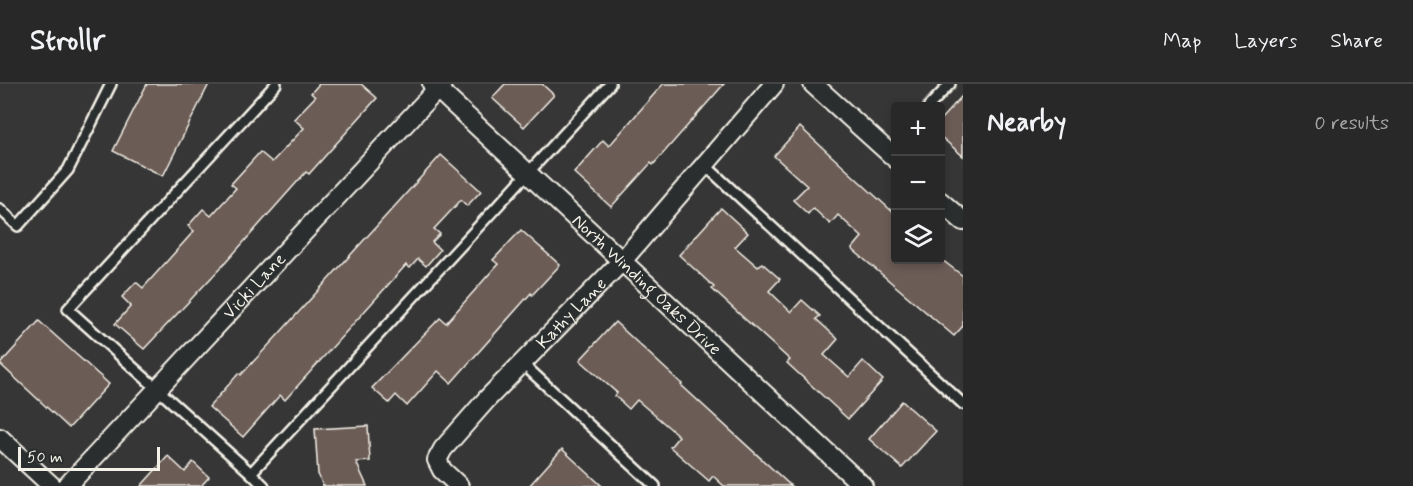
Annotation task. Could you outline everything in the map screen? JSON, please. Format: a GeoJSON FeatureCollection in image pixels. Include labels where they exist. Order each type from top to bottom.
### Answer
{"type":"FeatureCollection","features":[{"type":"Feature","properties":{"kind":"street","name":"Kathy Lane"},"geometry":{"type":"LineString","coordinates":[[459,486],[442,470],[437,460],[443,449],[522,363],[622,261],[774,84]]}},
{"type":"Feature","properties":{"kind":"street"},"geometry":{"type":"LineString","coordinates":[[813,84],[891,150]]}},
{"type":"Feature","properties":{"kind":"street","name":"Vicki Lane"},"geometry":{"type":"LineString","coordinates":[[67,486],[437,86]]}},
{"type":"Feature","properties":{"kind":"street","name":"North Winding Oaks Drive"},"geometry":{"type":"LineString","coordinates":[[437,86],[863,486]]}},
{"type":"Feature","properties":{"kind":"street"},"geometry":{"type":"LineString","coordinates":[[945,205],[963,221]]}},
{"type":"Feature","properties":{"kind":"street"},"geometry":{"type":"LineString","coordinates":[[0,438],[52,486]]}},
{"type":"Feature","properties":{"kind":"lane"},"geometry":{"type":"LineString","coordinates":[[0,209],[18,226],[68,170],[111,84]]}},
{"type":"Feature","properties":{"kind":"lane"},"geometry":{"type":"LineString","coordinates":[[264,486],[68,309],[276,84]]}},
{"type":"Feature","properties":{"kind":"lane"},"geometry":{"type":"LineString","coordinates":[[250,473],[610,84]]}},
{"type":"Feature","properties":{"kind":"lane"},"geometry":{"type":"LineString","coordinates":[[933,102],[950,84]]}},
{"type":"Feature","properties":{"kind":"lane"},"geometry":{"type":"LineString","coordinates":[[705,165],[963,404]]}},
{"type":"Feature","properties":{"kind":"lane"},"geometry":{"type":"LineString","coordinates":[[522,363],[655,486]]}},
{"type":"Feature","properties":{"kind":"building"},"geometry":{"type":"Polygon","coordinates":[[[147,84],[209,84],[163,176],[113,151],[147,84]]]}},
{"type":"Feature","properties":{"kind":"building"},"geometry":{"type":"Polygon","coordinates":[[[319,84],[361,84],[377,98],[309,174],[306,172],[227,261],[144,349],[115,324],[131,306],[122,297],[136,282],[143,288],[194,231],[188,226],[203,209],[211,216],[236,188],[231,184],[260,152],[272,162],[304,128],[294,119],[315,97],[311,93],[319,84]]]}},
{"type":"Feature","properties":{"kind":"building"},"geometry":{"type":"Polygon","coordinates":[[[505,84],[542,84],[554,95],[524,127],[492,98],[505,84]]]}},
{"type":"Feature","properties":{"kind":"building"},"geometry":{"type":"Polygon","coordinates":[[[663,84],[724,84],[653,165],[651,163],[611,207],[574,173],[603,140],[609,146],[663,84]]]}},
{"type":"Feature","properties":{"kind":"building"},"geometry":{"type":"Polygon","coordinates":[[[963,95],[963,156],[945,140],[945,115],[963,95]]]}},
{"type":"Feature","properties":{"kind":"building"},"geometry":{"type":"Polygon","coordinates":[[[800,127],[891,210],[891,264],[945,262],[963,276],[963,326],[954,336],[852,249],[862,237],[838,215],[830,224],[813,208],[808,214],[793,200],[807,186],[774,156],[800,127]]]}},
{"type":"Feature","properties":{"kind":"building"},"geometry":{"type":"Polygon","coordinates":[[[441,155],[481,191],[467,206],[461,200],[434,229],[440,234],[432,242],[440,250],[426,266],[418,259],[410,268],[406,265],[285,400],[280,395],[243,437],[209,407],[239,373],[241,375],[278,335],[441,155]]]}},
{"type":"Feature","properties":{"kind":"building"},"geometry":{"type":"Polygon","coordinates":[[[721,208],[748,233],[735,247],[758,267],[762,263],[780,279],[769,291],[791,312],[802,300],[820,316],[816,319],[838,339],[824,355],[849,377],[863,361],[883,380],[848,419],[787,363],[790,360],[712,289],[714,287],[679,255],[721,208]]]}},
{"type":"Feature","properties":{"kind":"building"},"geometry":{"type":"Polygon","coordinates":[[[521,230],[560,265],[532,295],[531,293],[451,383],[438,371],[407,406],[396,395],[389,403],[372,388],[440,318],[446,323],[498,264],[493,260],[521,230]]]}},
{"type":"Feature","properties":{"kind":"building"},"geometry":{"type":"Polygon","coordinates":[[[39,321],[109,384],[69,428],[0,364],[39,321]]]}},
{"type":"Feature","properties":{"kind":"building"},"geometry":{"type":"Polygon","coordinates":[[[615,322],[791,486],[724,486],[713,476],[709,481],[670,447],[679,436],[637,400],[629,409],[615,396],[617,393],[580,360],[615,322]]]}},
{"type":"Feature","properties":{"kind":"building"},"geometry":{"type":"Polygon","coordinates":[[[902,401],[936,431],[902,468],[869,439],[902,401]]]}},
{"type":"Feature","properties":{"kind":"building"},"geometry":{"type":"Polygon","coordinates":[[[368,426],[370,461],[356,462],[367,486],[323,486],[318,474],[315,429],[368,426]]]}},
{"type":"Feature","properties":{"kind":"building"},"geometry":{"type":"Polygon","coordinates":[[[562,449],[602,486],[529,486],[562,449]]]}},
{"type":"Feature","properties":{"kind":"building"},"geometry":{"type":"Polygon","coordinates":[[[168,456],[185,472],[193,462],[209,477],[201,486],[141,486],[168,456]]]}}]}
